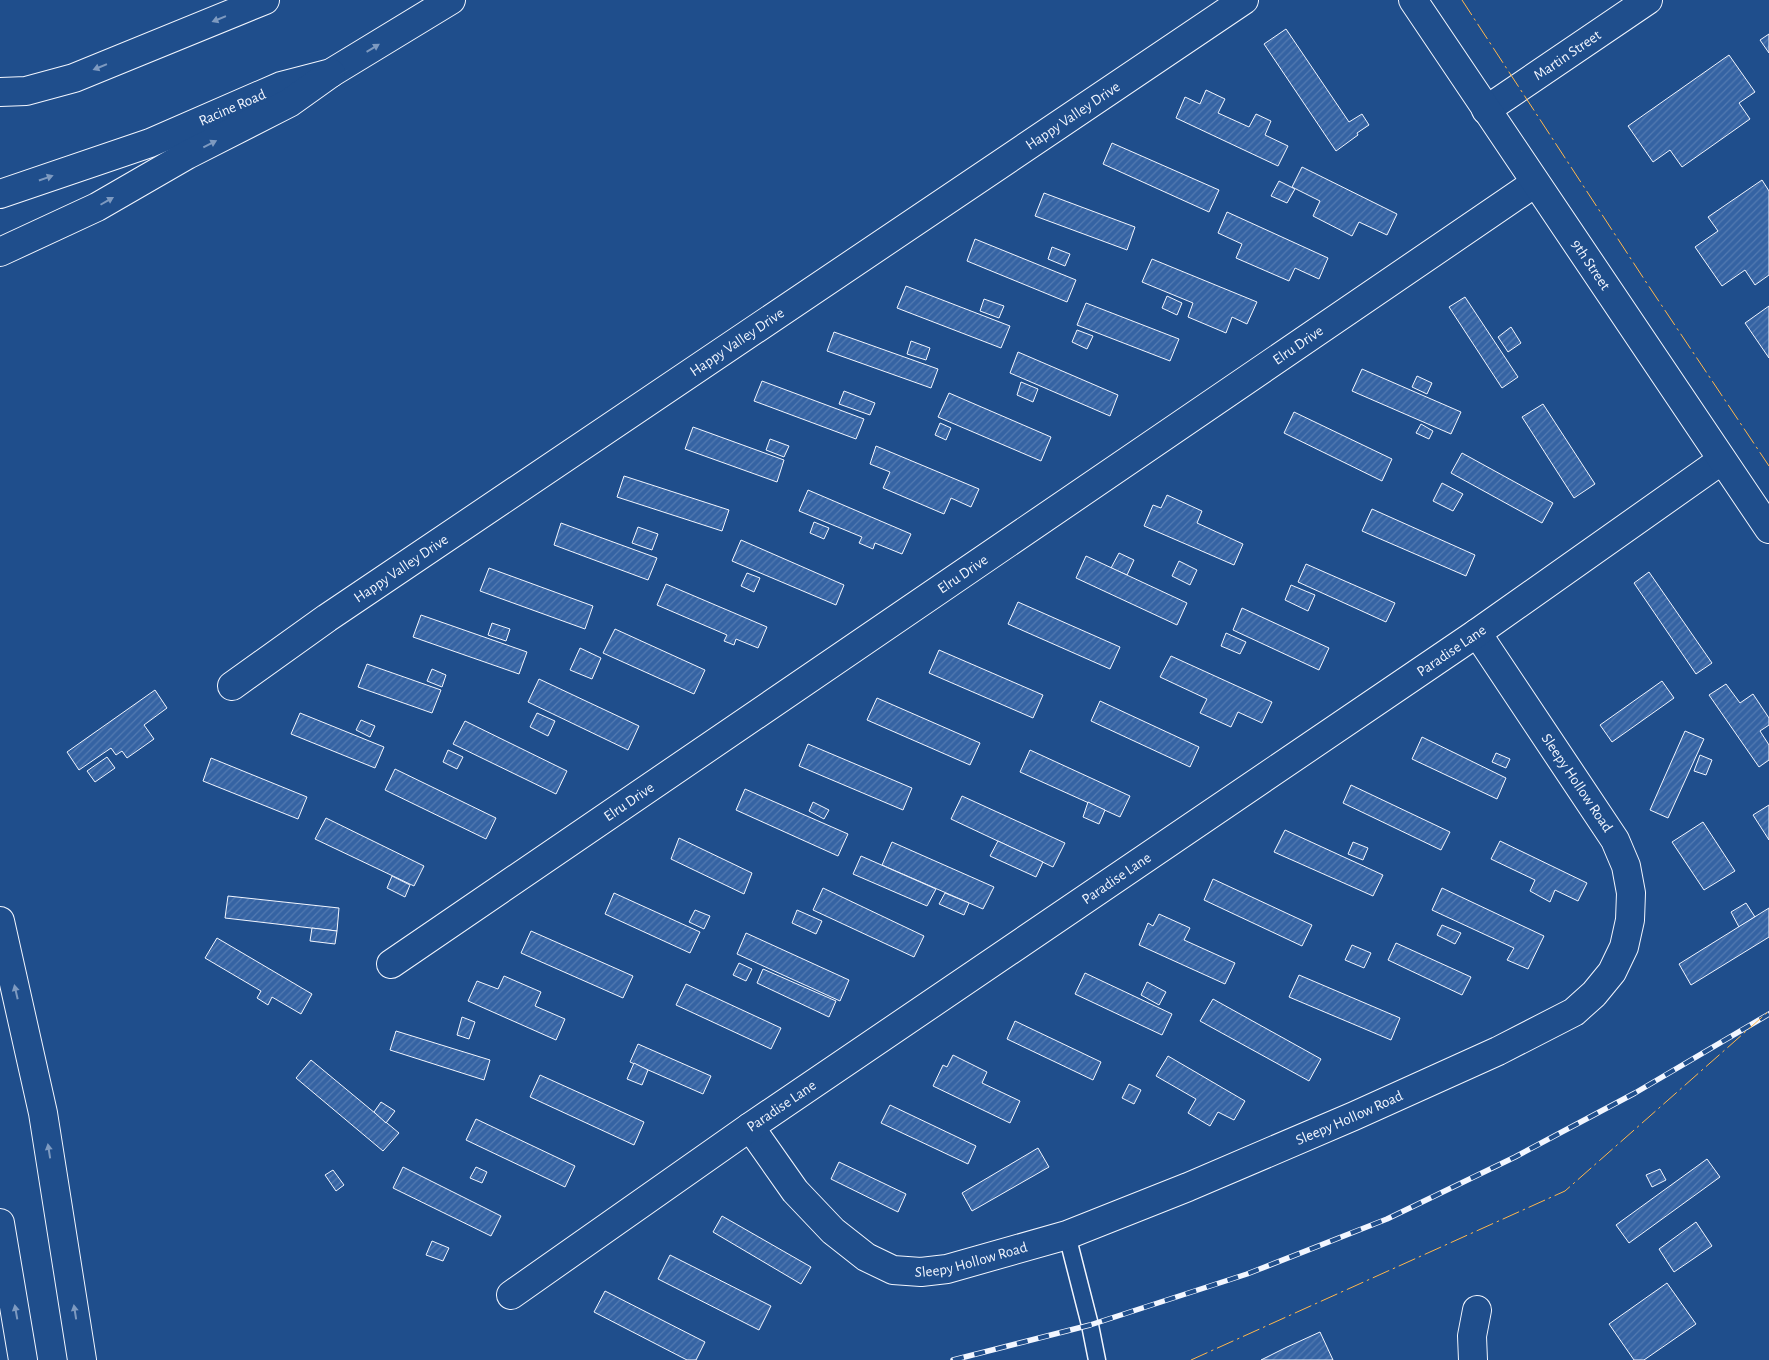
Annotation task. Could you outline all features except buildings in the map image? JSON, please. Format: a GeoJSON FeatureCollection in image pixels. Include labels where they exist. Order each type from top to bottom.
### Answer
{"type":"FeatureCollection","features":[{"type":"Feature","properties":{"kind":"main road"},"geometry":{"type":"LineString","coordinates":[[0,92],[26,91],[74,78],[262,0]]}},
{"type":"Feature","properties":{"kind":"main road","name":"Racine Road"},"geometry":{"type":"LineString","coordinates":[[0,194],[150,142],[281,86],[331,73],[451,0]]}},
{"type":"Feature","properties":{"kind":"main road","name":"Happy Valley Drive"},"geometry":{"type":"LineString","coordinates":[[232,686],[335,612],[1244,0]]}},
{"type":"Feature","properties":{"kind":"main road","name":"9th Street"},"geometry":{"type":"LineString","coordinates":[[1413,0],[1769,529]]}},
{"type":"Feature","properties":{"kind":"main road","name":"Martin Street"},"geometry":{"type":"LineString","coordinates":[[1486,110],[1648,0]]}},
{"type":"Feature","properties":{"kind":"main road"},"geometry":{"type":"LineString","coordinates":[[0,252],[97,207],[187,155],[289,103],[331,73]]}},
{"type":"Feature","properties":{"kind":"main road","name":"Elru Drive"},"geometry":{"type":"LineString","coordinates":[[391,964],[1535,183]]}},
{"type":"Feature","properties":{"kind":"main road","name":"Paradise Lane"},"geometry":{"type":"LineString","coordinates":[[511,1296],[750,1127],[1477,633],[1722,460]]}},
{"type":"Feature","properties":{"kind":"main road","name":"Sleepy Hollow Road"},"geometry":{"type":"LineString","coordinates":[[750,1127],[795,1191],[833,1232],[866,1257],[893,1270],[921,1272],[948,1269],[1067,1235],[1214,1176],[1354,1116],[1498,1050],[1574,1012],[1594,994],[1612,972],[1624,947],[1630,920],[1631,893],[1626,866],[1615,840],[1477,633]]}},
{"type":"Feature","properties":{"kind":"main road"},"geometry":{"type":"LineString","coordinates":[[0,921],[43,1113],[82,1360]]}},
{"type":"Feature","properties":{"kind":"main road"},"geometry":{"type":"LineString","coordinates":[[0,1223],[23,1360]]}},
{"type":"Feature","properties":{"kind":"main road"},"geometry":{"type":"LineString","coordinates":[[1473,1360],[1472,1336],[1477,1310]]}},
{"type":"Feature","properties":{"kind":"lane"},"geometry":{"type":"LineString","coordinates":[[1067,1235],[1097,1360]]}},
{"type":"Feature","properties":{"kind":"railway"},"geometry":{"type":"LineString","coordinates":[[953,1360],[1090,1325],[1247,1274],[1387,1219],[1515,1157],[1635,1093],[1769,1014]]}},
{"type":"Feature","properties":{"kind":"power"},"geometry":{"type":"LineString","coordinates":[[1462,0],[1769,466]]}},
{"type":"Feature","properties":{"kind":"power"},"geometry":{"type":"LineString","coordinates":[[1191,1360],[1565,1191],[1769,1011]]}}]}
